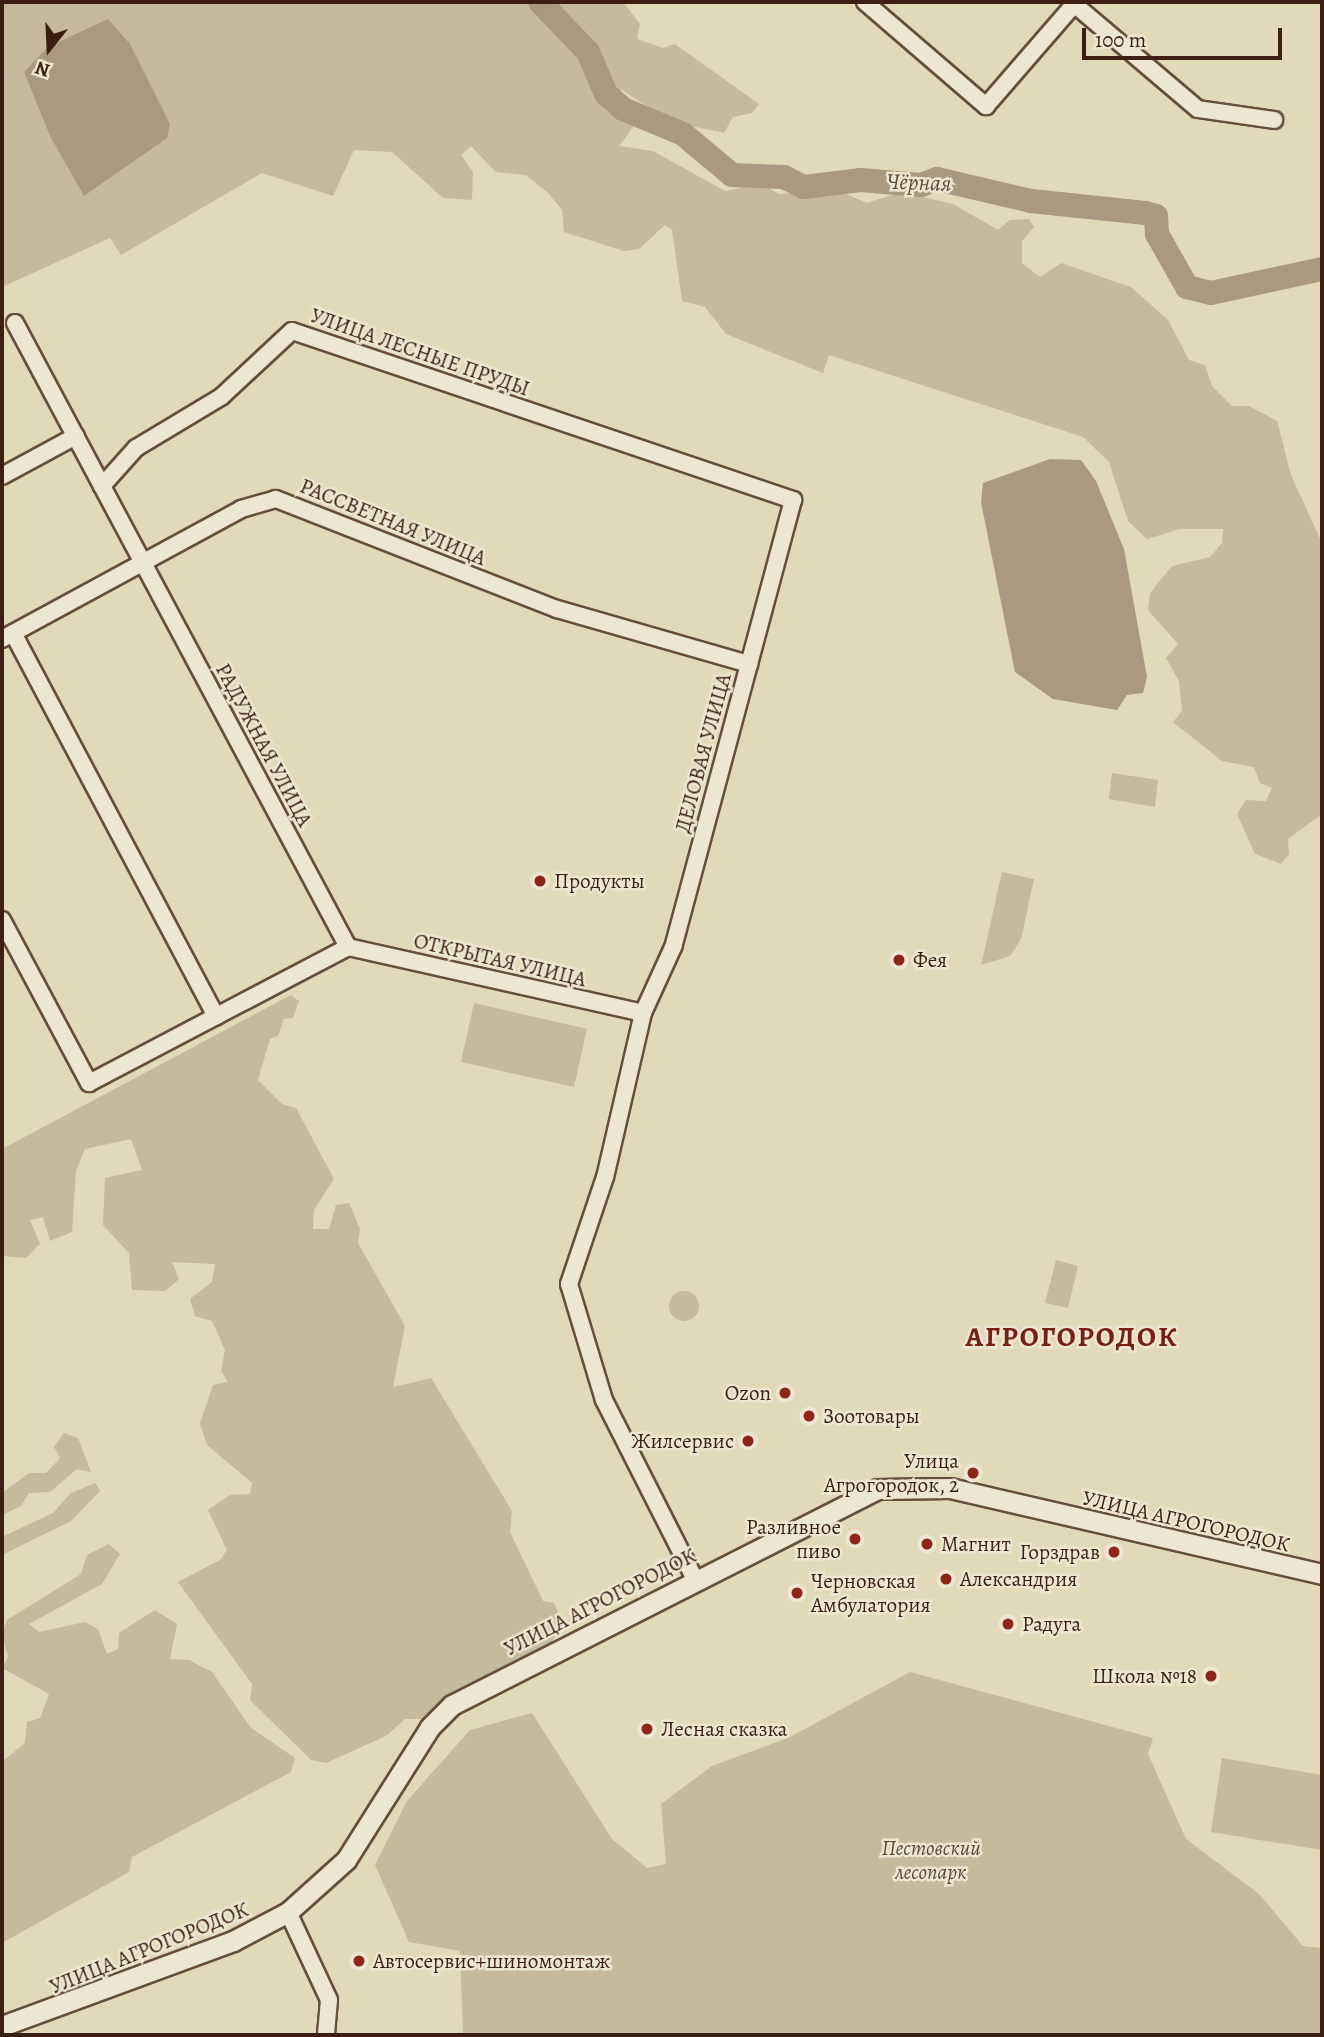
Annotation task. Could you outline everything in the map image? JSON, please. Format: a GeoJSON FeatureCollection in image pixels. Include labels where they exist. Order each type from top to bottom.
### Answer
{"type":"FeatureCollection","features":[{"type":"Feature","properties":{"kind":"street"},"geometry":{"type":"LineString","coordinates":[[865,2],[986,106],[1075,3],[1198,109],[1274,120]]}},
{"type":"Feature","properties":{"kind":"street"},"geometry":{"type":"LineString","coordinates":[[15,323],[102,486]]}},
{"type":"Feature","properties":{"kind":"street","name":"УЛИЦА ЛЕСНЫЕ ПРУДЫ"},"geometry":{"type":"LineString","coordinates":[[102,486],[136,449],[221,397],[292,331],[793,500]]}},
{"type":"Feature","properties":{"kind":"street"},"geometry":{"type":"LineString","coordinates":[[2,476],[76,436]]}},
{"type":"Feature","properties":{"kind":"street","name":"РАДУЖНАЯ УЛИЦА"},"geometry":{"type":"LineString","coordinates":[[102,486],[348,947]]}},
{"type":"Feature","properties":{"kind":"street","name":"ДЕЛОВАЯ УЛИЦА"},"geometry":{"type":"LineString","coordinates":[[695,1579],[604,1400],[570,1301],[573,1264],[605,1177],[643,1013],[674,945],[793,500]]}},
{"type":"Feature","properties":{"kind":"street","name":"РАССВЕТНАЯ УЛИЦА"},"geometry":{"type":"LineString","coordinates":[[7,636],[242,509],[293,502],[557,609],[749,664]]}},
{"type":"Feature","properties":{"kind":"street"},"geometry":{"type":"LineString","coordinates":[[7,636],[216,1017]]}},
{"type":"Feature","properties":{"kind":"street"},"geometry":{"type":"LineString","coordinates":[[2,920],[89,1083],[348,947]]}},
{"type":"Feature","properties":{"kind":"street","name":"ОТКРЫТАЯ УЛИЦА"},"geometry":{"type":"LineString","coordinates":[[348,947],[643,1013]]}},
{"type":"Feature","properties":{"kind":"street","name":"УЛИЦА АГРОГОРОДОК"},"geometry":{"type":"LineString","coordinates":[[2,2026],[233,1941],[288,1912],[346,1860],[430,1727],[453,1705],[862,1495],[908,1484],[1322,1574]]}},
{"type":"Feature","properties":{"kind":"street"},"geometry":{"type":"LineString","coordinates":[[288,1912],[329,2000],[326,2035]]}},
{"type":"Feature","properties":{"kind":"green space"},"geometry":{"type":"Polygon","coordinates":[[[2,2],[623,2],[640,24],[637,39],[663,48],[675,44],[759,104],[752,113],[733,117],[724,133],[672,122],[622,90],[606,94],[602,102],[634,126],[619,146],[653,151],[725,191],[761,184],[779,194],[839,191],[867,203],[901,192],[953,204],[998,230],[1010,220],[1029,219],[1034,227],[1022,241],[1022,263],[1040,277],[1061,263],[1131,287],[1168,320],[1189,360],[1205,365],[1212,386],[1232,406],[1249,406],[1277,421],[1291,475],[1322,543],[1322,814],[1288,839],[1289,854],[1281,864],[1255,854],[1237,814],[1246,800],[1266,801],[1272,788],[1260,783],[1254,767],[1222,761],[1173,722],[1182,711],[1179,681],[1166,658],[1178,644],[1148,610],[1150,593],[1172,566],[1210,557],[1222,543],[1223,529],[1180,529],[1147,539],[1128,521],[1109,462],[1083,437],[829,355],[823,373],[726,334],[705,307],[682,301],[672,230],[665,225],[639,249],[624,251],[564,232],[562,210],[548,193],[526,175],[496,172],[471,146],[461,155],[473,172],[472,200],[443,198],[392,152],[354,150],[333,196],[262,173],[121,255],[110,238],[2,287],[2,2]]]}},
{"type":"Feature","properties":{"kind":"green space"},"geometry":{"type":"Polygon","coordinates":[[[1112,773],[1158,780],[1155,807],[1109,799],[1112,773]]]}},
{"type":"Feature","properties":{"kind":"green space"},"geometry":{"type":"Polygon","coordinates":[[[1002,872],[1034,879],[1021,939],[1010,956],[981,965],[1002,872]]]}},
{"type":"Feature","properties":{"kind":"green space"},"geometry":{"type":"Polygon","coordinates":[[[291,995],[299,1001],[293,1018],[284,1019],[278,1036],[270,1039],[258,1080],[282,1104],[296,1108],[334,1179],[314,1210],[313,1229],[329,1229],[336,1205],[349,1203],[360,1229],[358,1243],[405,1326],[393,1387],[431,1378],[512,1511],[510,1532],[543,1601],[554,1603],[561,1619],[552,1642],[421,1719],[405,1719],[386,1736],[326,1763],[311,1760],[250,1700],[252,1684],[178,1582],[220,1560],[227,1550],[208,1510],[230,1495],[250,1494],[252,1483],[207,1445],[200,1423],[213,1385],[228,1382],[221,1371],[225,1350],[212,1321],[195,1316],[190,1299],[212,1282],[215,1264],[172,1262],[179,1279],[165,1291],[132,1290],[129,1253],[103,1225],[105,1178],[142,1170],[131,1139],[85,1149],[76,1171],[72,1232],[50,1241],[43,1217],[30,1220],[40,1244],[26,1258],[2,1256],[2,1149],[291,995]]]}},
{"type":"Feature","properties":{"kind":"green space"},"geometry":{"type":"Polygon","coordinates":[[[474,1003],[587,1029],[574,1087],[461,1062],[474,1003]]]}},
{"type":"Feature","properties":{"kind":"green space"},"geometry":{"type":"Polygon","coordinates":[[[1056,1260],[1078,1266],[1068,1308],[1045,1303],[1056,1260]]]}},
{"type":"Feature","properties":{"kind":"green space"},"geometry":{"type":"Polygon","coordinates":[[[684,1291],[695,1295],[699,1306],[695,1317],[684,1321],[673,1317],[669,1306],[673,1295],[684,1291]]]}},
{"type":"Feature","properties":{"kind":"green space"},"geometry":{"type":"Polygon","coordinates":[[[64,1433],[78,1438],[91,1472],[77,1469],[50,1492],[29,1493],[21,1506],[2,1515],[2,1493],[29,1473],[46,1473],[60,1458],[54,1447],[64,1433]]]}},
{"type":"Feature","properties":{"kind":"green space"},"geometry":{"type":"Polygon","coordinates":[[[95,1483],[100,1491],[71,1521],[2,1555],[2,1537],[53,1513],[71,1493],[95,1483]]]}},
{"type":"Feature","properties":{"kind":"green space"},"geometry":{"type":"Polygon","coordinates":[[[109,1544],[120,1554],[102,1584],[29,1624],[39,1632],[85,1622],[98,1629],[107,1654],[118,1649],[119,1633],[155,1610],[177,1624],[170,1659],[189,1660],[212,1672],[251,1728],[295,1758],[291,1772],[132,1857],[129,1872],[2,1943],[2,1762],[25,1743],[27,1722],[40,1718],[49,1694],[2,1668],[8,1657],[2,1634],[7,1620],[81,1574],[87,1555],[109,1544]]]}},
{"type":"Feature","properties":{"kind":"green space","name":"Пестовский лесопарк"},"geometry":{"type":"Polygon","coordinates":[[[910,1672],[1153,1738],[1148,1754],[1186,1839],[1259,1894],[1303,1946],[1322,1948],[1322,2035],[463,2035],[460,1951],[409,1942],[375,1865],[407,1801],[470,1730],[532,1713],[612,1839],[647,1868],[666,1864],[661,1804],[712,1766],[790,1737],[910,1672]]]}},
{"type":"Feature","properties":{"kind":"green space"},"geometry":{"type":"Polygon","coordinates":[[[1222,1758],[1322,1775],[1322,1850],[1211,1832],[1222,1758]]]}},
{"type":"Feature","properties":{"kind":"shaded area"},"geometry":{"type":"Polygon","coordinates":[[[108,19],[130,44],[170,124],[167,138],[84,196],[50,136],[24,72],[48,47],[108,19]]]}},
{"type":"Feature","properties":{"kind":"shaded area"},"geometry":{"type":"Polygon","coordinates":[[[1050,459],[1081,460],[1096,481],[1124,549],[1147,677],[1143,693],[1127,695],[1117,710],[1053,699],[1015,672],[981,502],[983,483],[1050,459]]]}},
{"type":"Feature","properties":{"kind":"waterway","name":"Чёрная"},"geometry":{"type":"LineString","coordinates":[[540,2],[588,52],[606,94],[623,109],[683,134],[732,175],[784,177],[804,187],[860,180],[921,185],[937,179],[1031,201],[1145,213],[1156,216],[1157,234],[1187,287],[1211,293],[1322,269]]}},
{"type":"Feature","properties":{"kind":"place","name":"Продукты"},"geometry":{"type":"Point","coordinates":[540,881]}},
{"type":"Feature","properties":{"kind":"place","name":"Фея"},"geometry":{"type":"Point","coordinates":[899,960]}},
{"type":"Feature","properties":{"kind":"place","name":"Ozon"},"geometry":{"type":"Point","coordinates":[785,1393]}},
{"type":"Feature","properties":{"kind":"place","name":"Зоотовары"},"geometry":{"type":"Point","coordinates":[809,1416]}},
{"type":"Feature","properties":{"kind":"place","name":"Жилсервис"},"geometry":{"type":"Point","coordinates":[748,1441]}},
{"type":"Feature","properties":{"kind":"place","name":"Улица Агрогородок, 2"},"geometry":{"type":"Point","coordinates":[973,1473]}},
{"type":"Feature","properties":{"kind":"place","name":"Разливное пиво"},"geometry":{"type":"Point","coordinates":[855,1539]}},
{"type":"Feature","properties":{"kind":"place","name":"Магнит"},"geometry":{"type":"Point","coordinates":[927,1544]}},
{"type":"Feature","properties":{"kind":"place","name":"Горздрав"},"geometry":{"type":"Point","coordinates":[1114,1552]}},
{"type":"Feature","properties":{"kind":"place","name":"Александрия"},"geometry":{"type":"Point","coordinates":[946,1579]}},
{"type":"Feature","properties":{"kind":"place","name":"Черновская Амбулатория"},"geometry":{"type":"Point","coordinates":[797,1593]}},
{"type":"Feature","properties":{"kind":"place","name":"Радуга"},"geometry":{"type":"Point","coordinates":[1008,1624]}},
{"type":"Feature","properties":{"kind":"place","name":"Школа №18"},"geometry":{"type":"Point","coordinates":[1211,1676]}},
{"type":"Feature","properties":{"kind":"place","name":"Лесная сказка"},"geometry":{"type":"Point","coordinates":[647,1729]}},
{"type":"Feature","properties":{"kind":"place","name":"Автосервис+шиномонтаж"},"geometry":{"type":"Point","coordinates":[359,1961]}},
{"type":"Feature","properties":{"kind":"district","name":"АГРОГОРОДОК"},"geometry":{"type":"Point","coordinates":[1072,1337]}}]}
